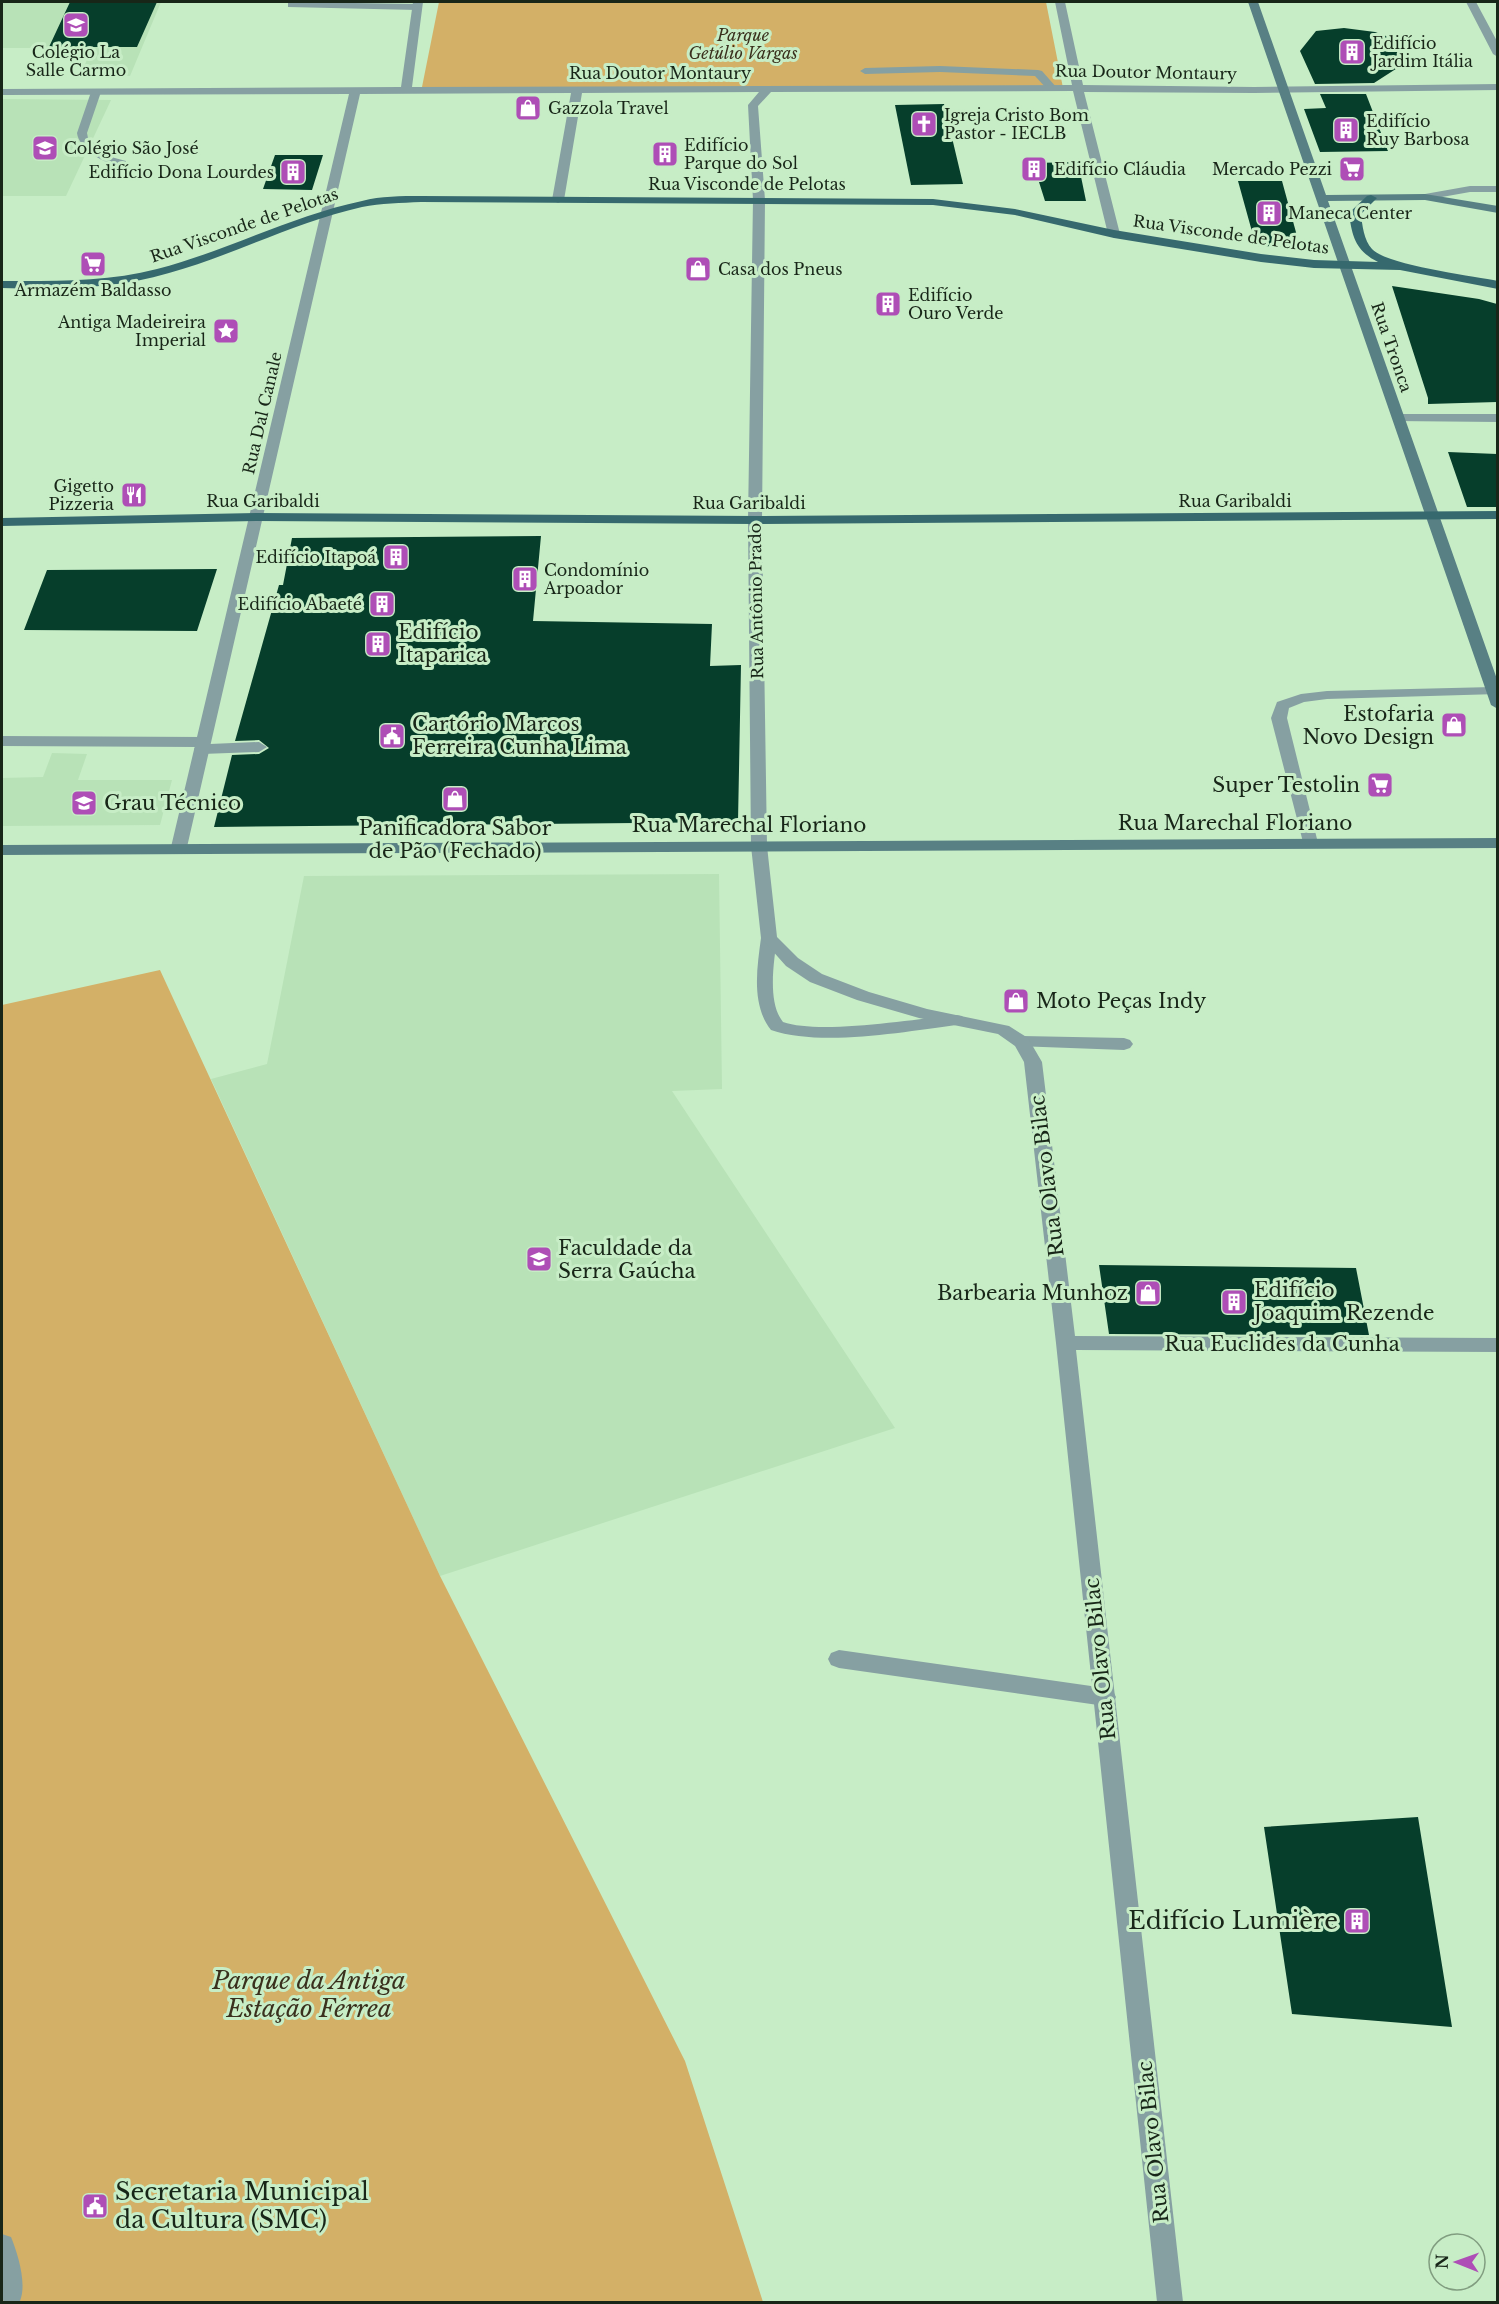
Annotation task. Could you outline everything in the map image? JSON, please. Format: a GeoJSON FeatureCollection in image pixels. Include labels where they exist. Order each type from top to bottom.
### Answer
{"type":"FeatureCollection","features":[{"type":"Feature","properties":{"kind":"main road"},"geometry":{"type":"LineString","coordinates":[[1371,198],[1355,213],[1363,246],[1367,252],[1377,258],[1400,266]]}},
{"type":"Feature","properties":{"kind":"main road","name":"Rua Visconde de Pelotas"},"geometry":{"type":"LineString","coordinates":[[2,285],[64,285],[134,278],[166,271],[327,213],[363,203],[388,200],[933,202],[1015,212],[1114,234],[1261,258],[1346,265],[1400,266],[1497,285]]}},
{"type":"Feature","properties":{"kind":"main road","name":"Rua Garibaldi"},"geometry":{"type":"LineString","coordinates":[[2,522],[257,517],[755,520],[1497,515]]}},
{"type":"Feature","properties":{"kind":"street"},"geometry":{"type":"LineString","coordinates":[[1060,2],[1078,88],[1114,234]]}},
{"type":"Feature","properties":{"kind":"street","name":"Rua Tronca"},"geometry":{"type":"LineString","coordinates":[[1254,2],[1495,698]]}},
{"type":"Feature","properties":{"kind":"street"},"geometry":{"type":"LineString","coordinates":[[1471,2],[1497,54]]}},
{"type":"Feature","properties":{"kind":"street"},"geometry":{"type":"LineString","coordinates":[[292,5],[418,4],[406,91]]}},
{"type":"Feature","properties":{"kind":"street"},"geometry":{"type":"LineString","coordinates":[[865,71],[940,69],[1038,73],[1052,88]]}},
{"type":"Feature","properties":{"kind":"street","name":"Rua Doutor Montaury"},"geometry":{"type":"LineString","coordinates":[[2,92],[1497,87]]}},
{"type":"Feature","properties":{"kind":"street"},"geometry":{"type":"LineString","coordinates":[[558,200],[577,90]]}},
{"type":"Feature","properties":{"kind":"street","name":"Rua Antônio Prado"},"geometry":{"type":"LineString","coordinates":[[767,90],[753,105],[759,200],[755,520],[759,846],[769,938],[765,961],[769,1016],[779,1028],[796,1031],[896,1027],[956,1020]]}},
{"type":"Feature","properties":{"kind":"street","name":"Rua Dal Canale"},"geometry":{"type":"LineString","coordinates":[[179,847],[355,91]]}},
{"type":"Feature","properties":{"kind":"street"},"geometry":{"type":"LineString","coordinates":[[96,92],[82,133],[83,139],[106,159],[122,163]]}},
{"type":"Feature","properties":{"kind":"street"},"geometry":{"type":"LineString","coordinates":[[1322,198],[1425,197],[1470,189],[1497,189]]}},
{"type":"Feature","properties":{"kind":"street"},"geometry":{"type":"LineString","coordinates":[[1425,197],[1497,210]]}},
{"type":"Feature","properties":{"kind":"street"},"geometry":{"type":"LineString","coordinates":[[1399,418],[1497,418]]}},
{"type":"Feature","properties":{"kind":"street"},"geometry":{"type":"LineString","coordinates":[[1310,843],[1280,718],[1282,705],[1300,698],[1328,695],[1495,698]]}},
{"type":"Feature","properties":{"kind":"street"},"geometry":{"type":"LineString","coordinates":[[2,741],[259,747]]}},
{"type":"Feature","properties":{"kind":"street","name":"Rua Marechal Floriano"},"geometry":{"type":"LineString","coordinates":[[2,850],[179,847],[1497,843]]}},
{"type":"Feature","properties":{"kind":"street","name":"Rua Antônio Prado"},"geometry":{"type":"LineString","coordinates":[[769,938],[792,962],[816,978],[874,999],[1002,1030],[1022,1042]]}},
{"type":"Feature","properties":{"kind":"street"},"geometry":{"type":"LineString","coordinates":[[1022,1042],[1124,1044]]}},
{"type":"Feature","properties":{"kind":"street","name":"Rua Olavo Bilac"},"geometry":{"type":"LineString","coordinates":[[1022,1042],[1033,1062],[1066,1343],[1170,2302]]}},
{"type":"Feature","properties":{"kind":"street","name":"Rua Euclides da Cunha"},"geometry":{"type":"LineString","coordinates":[[1066,1343],[1497,1345]]}},
{"type":"Feature","properties":{"kind":"street"},"geometry":{"type":"LineString","coordinates":[[839,1659],[1105,1697]]}},
{"type":"Feature","properties":{"kind":"street"},"geometry":{"type":"LineString","coordinates":[[2,2246],[11,2292]]}},
{"type":"Feature","properties":{"kind":"shaded area","name":"Colégio La Salle Carmo"},"geometry":{"type":"Polygon","coordinates":[[[2,2],[161,2],[130,76],[80,76],[92,48],[2,48],[2,2]]]}},
{"type":"Feature","properties":{"kind":"shaded area","name":"Colégio São José"},"geometry":{"type":"Polygon","coordinates":[[[2,99],[111,100],[66,196],[2,196],[2,99]]]}},
{"type":"Feature","properties":{"kind":"shaded area","name":"Grau Técnico"},"geometry":{"type":"Polygon","coordinates":[[[52,753],[87,754],[78,780],[172,780],[160,825],[2,826],[2,778],[43,777],[52,753]]]}},
{"type":"Feature","properties":{"kind":"shaded area","name":"Faculdade da Serra Gaúcha"},"geometry":{"type":"Polygon","coordinates":[[[719,874],[722,1089],[672,1091],[895,1428],[440,1576],[211,1079],[267,1064],[304,876],[719,874]]]}},
{"type":"Feature","properties":{"kind":"green space","name":"Parque Getúlio Vargas"},"geometry":{"type":"Polygon","coordinates":[[[439,2],[1046,2],[1063,88],[422,87],[439,2]]]}},
{"type":"Feature","properties":{"kind":"green space","name":"Parque da Antiga Estação Férrea"},"geometry":{"type":"Polygon","coordinates":[[[160,970],[440,1576],[685,2061],[763,2302],[2,2302],[2,1005],[160,970]]]}},
{"type":"Feature","properties":{"kind":"building"},"geometry":{"type":"Polygon","coordinates":[[[70,2],[157,2],[137,47],[49,47],[70,2]]]}},
{"type":"Feature","properties":{"kind":"building","name":"Edifício Jardim Itália"},"geometry":{"type":"Polygon","coordinates":[[[1344,28],[1375,32],[1397,40],[1403,53],[1402,65],[1374,83],[1315,84],[1300,51],[1316,31],[1344,28]]]}},
{"type":"Feature","properties":{"kind":"building","name":"Edifício Ruy Barbosa"},"geometry":{"type":"Polygon","coordinates":[[[1320,94],[1366,94],[1388,151],[1320,152],[1304,109],[1326,108],[1320,94]]]}},
{"type":"Feature","properties":{"kind":"building"},"geometry":{"type":"Polygon","coordinates":[[[944,104],[963,184],[911,185],[895,105],[944,104]]]}},
{"type":"Feature","properties":{"kind":"building","name":"Edifício Dona Lourdes"},"geometry":{"type":"Polygon","coordinates":[[[275,155],[323,155],[312,190],[263,189],[275,155]]]}},
{"type":"Feature","properties":{"kind":"building"},"geometry":{"type":"Polygon","coordinates":[[[1078,162],[1086,201],[1045,201],[1033,163],[1078,162]]]}},
{"type":"Feature","properties":{"kind":"building","name":"Maneca Center"},"geometry":{"type":"Polygon","coordinates":[[[1238,181],[1282,181],[1300,247],[1256,246],[1238,181]]]}},
{"type":"Feature","properties":{"kind":"building"},"geometry":{"type":"Polygon","coordinates":[[[1392,286],[1479,299],[1497,304],[1497,402],[1428,404],[1392,286]]]}},
{"type":"Feature","properties":{"kind":"building"},"geometry":{"type":"Polygon","coordinates":[[[1448,452],[1497,454],[1497,507],[1467,507],[1448,452]]]}},
{"type":"Feature","properties":{"kind":"building"},"geometry":{"type":"Polygon","coordinates":[[[541,536],[533,621],[712,624],[710,666],[741,665],[738,822],[214,827],[232,755],[259,754],[269,748],[259,740],[235,741],[279,585],[283,585],[292,538],[541,536]]]}},
{"type":"Feature","properties":{"kind":"building"},"geometry":{"type":"Polygon","coordinates":[[[217,569],[197,631],[24,630],[47,570],[217,569]]]}},
{"type":"Feature","properties":{"kind":"building","name":"Edifício Joaquim Rezende"},"geometry":{"type":"Polygon","coordinates":[[[1099,1265],[1356,1268],[1369,1335],[1109,1334],[1099,1265]]]}},
{"type":"Feature","properties":{"kind":"building","name":"Edifício Lumière"},"geometry":{"type":"Polygon","coordinates":[[[1418,1817],[1452,2027],[1292,2014],[1264,1827],[1418,1817]]]}},
{"type":"Feature","properties":{"kind":"place","name":"Colégio La Salle Carmo"},"geometry":{"type":"Point","coordinates":[76,25]}},
{"type":"Feature","properties":{"kind":"place","name":"Edifício Jardim Itália"},"geometry":{"type":"Point","coordinates":[1352,52]}},
{"type":"Feature","properties":{"kind":"place","name":"Gazzola Travel"},"geometry":{"type":"Point","coordinates":[528,108]}},
{"type":"Feature","properties":{"kind":"place","name":"Igreja Cristo Bom Pastor - IECLB"},"geometry":{"type":"Point","coordinates":[924,124]}},
{"type":"Feature","properties":{"kind":"place","name":"Edifício Ruy Barbosa"},"geometry":{"type":"Point","coordinates":[1346,130]}},
{"type":"Feature","properties":{"kind":"place","name":"Colégio São José"},"geometry":{"type":"Point","coordinates":[45,148]}},
{"type":"Feature","properties":{"kind":"place","name":"Edifício Parque do Sol"},"geometry":{"type":"Point","coordinates":[665,154]}},
{"type":"Feature","properties":{"kind":"place","name":"Edifício Cláudia"},"geometry":{"type":"Point","coordinates":[1034,169]}},
{"type":"Feature","properties":{"kind":"place","name":"Mercado Pezzi"},"geometry":{"type":"Point","coordinates":[1352,169]}},
{"type":"Feature","properties":{"kind":"place","name":"Edifício Dona Lourdes"},"geometry":{"type":"Point","coordinates":[293,172]}},
{"type":"Feature","properties":{"kind":"place","name":"Maneca Center"},"geometry":{"type":"Point","coordinates":[1269,213]}},
{"type":"Feature","properties":{"kind":"place","name":"Armazém Baldasso"},"geometry":{"type":"Point","coordinates":[93,264]}},
{"type":"Feature","properties":{"kind":"place","name":"Casa dos Pneus"},"geometry":{"type":"Point","coordinates":[698,269]}},
{"type":"Feature","properties":{"kind":"place","name":"Edifício Ouro Verde"},"geometry":{"type":"Point","coordinates":[888,304]}},
{"type":"Feature","properties":{"kind":"place","name":"Antiga Madeireira Imperial"},"geometry":{"type":"Point","coordinates":[226,331]}},
{"type":"Feature","properties":{"kind":"place","name":"Gigetto Pizzeria"},"geometry":{"type":"Point","coordinates":[134,495]}},
{"type":"Feature","properties":{"kind":"place","name":"Edifício Itapoá"},"geometry":{"type":"Point","coordinates":[396,557]}},
{"type":"Feature","properties":{"kind":"place","name":"Condomínio Arpoador"},"geometry":{"type":"Point","coordinates":[525,579]}},
{"type":"Feature","properties":{"kind":"place","name":"Edifício Abaeté"},"geometry":{"type":"Point","coordinates":[382,604]}},
{"type":"Feature","properties":{"kind":"place","name":"Edifício Itaparica"},"geometry":{"type":"Point","coordinates":[378,644]}},
{"type":"Feature","properties":{"kind":"place","name":"Estofaria Novo Design"},"geometry":{"type":"Point","coordinates":[1454,725]}},
{"type":"Feature","properties":{"kind":"place","name":"Cartório Marcos Ferreira Cunha Lima"},"geometry":{"type":"Point","coordinates":[392,736]}},
{"type":"Feature","properties":{"kind":"place","name":"Super Testolin"},"geometry":{"type":"Point","coordinates":[1380,785]}},
{"type":"Feature","properties":{"kind":"place","name":"Panificadora Sabor de Pão (Fechado)"},"geometry":{"type":"Point","coordinates":[455,799]}},
{"type":"Feature","properties":{"kind":"place","name":"Grau Técnico"},"geometry":{"type":"Point","coordinates":[84,803]}},
{"type":"Feature","properties":{"kind":"place","name":"Moto Peças Indy"},"geometry":{"type":"Point","coordinates":[1016,1001]}},
{"type":"Feature","properties":{"kind":"place","name":"Faculdade da Serra Gaúcha"},"geometry":{"type":"Point","coordinates":[539,1259]}},
{"type":"Feature","properties":{"kind":"place","name":"Barbearia Munhoz"},"geometry":{"type":"Point","coordinates":[1148,1293]}},
{"type":"Feature","properties":{"kind":"place","name":"Edifício Joaquim Rezende"},"geometry":{"type":"Point","coordinates":[1234,1302]}},
{"type":"Feature","properties":{"kind":"place","name":"Edifício Lumière"},"geometry":{"type":"Point","coordinates":[1357,1921]}},
{"type":"Feature","properties":{"kind":"place","name":"Secretaria Municipal da Cultura (SMC)"},"geometry":{"type":"Point","coordinates":[95,2206]}}]}
